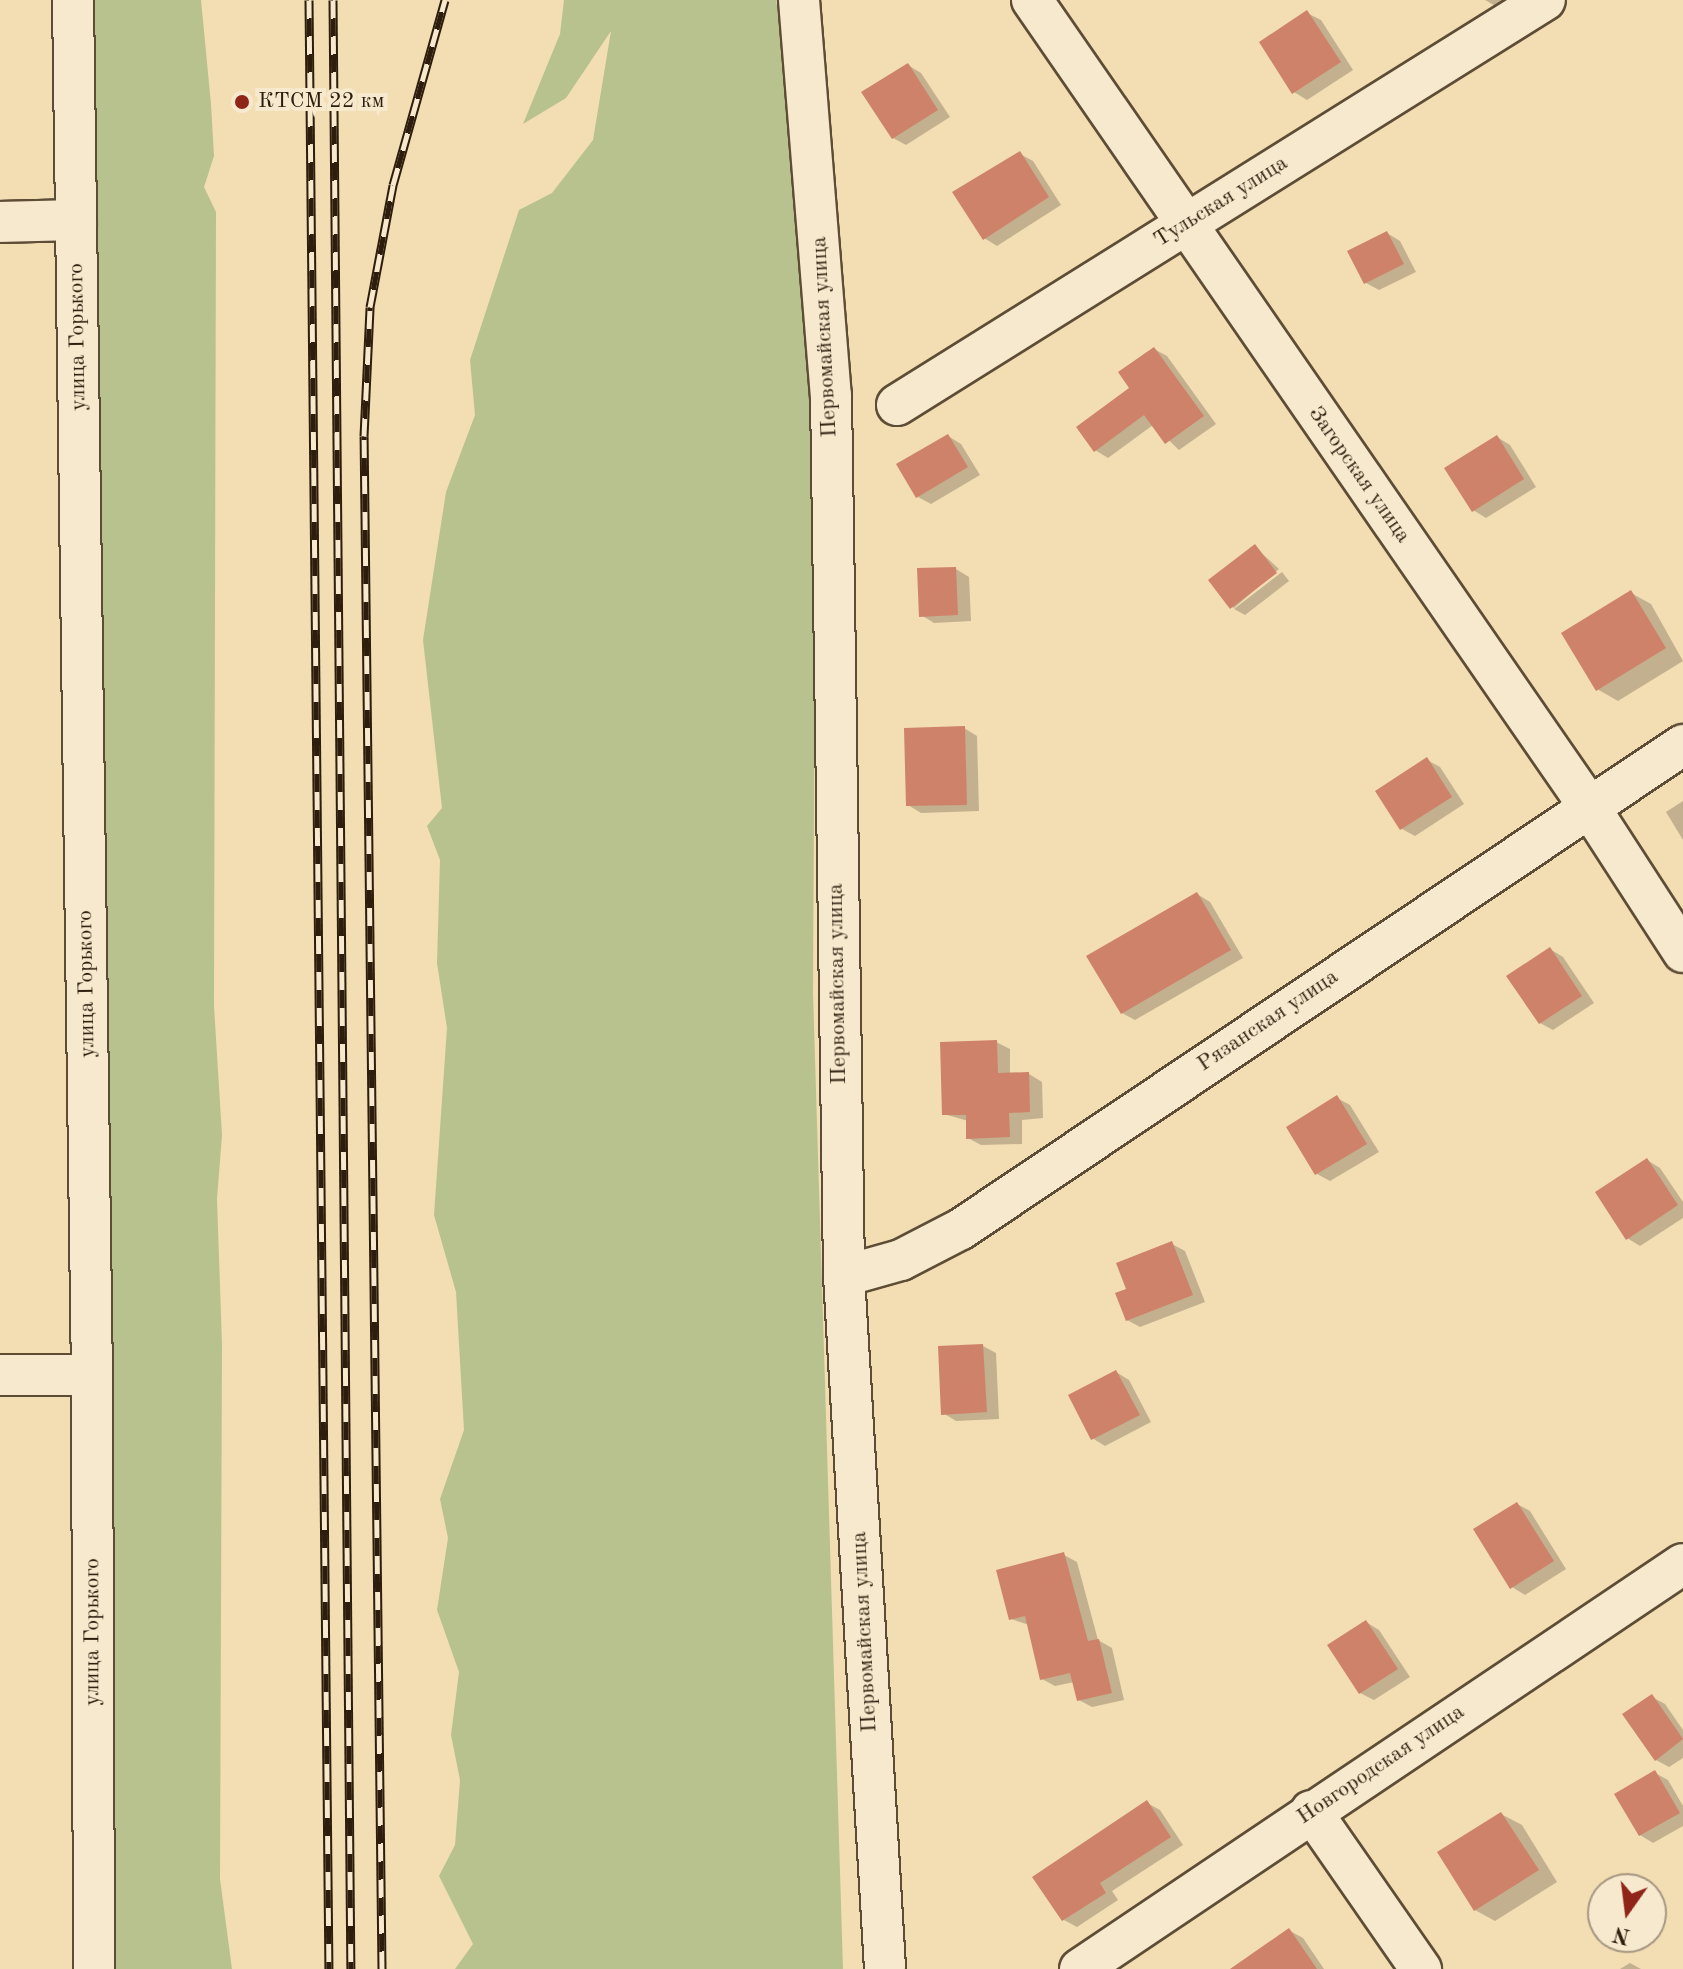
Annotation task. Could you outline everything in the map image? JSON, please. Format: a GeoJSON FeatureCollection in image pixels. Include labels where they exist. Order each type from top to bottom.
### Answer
{"type":"FeatureCollection","features":[{"type":"Feature","properties":{"kind":"street","name":"улица Горького"},"geometry":{"type":"LineString","coordinates":[[73,0],[92,1375],[94,1969]]}},
{"type":"Feature","properties":{"kind":"street","name":"Первомайская улица"},"geometry":{"type":"LineString","coordinates":[[799,0],[831,395],[844,1276],[885,1969]]}},
{"type":"Feature","properties":{"kind":"street","name":"Загорская улица"},"geometry":{"type":"LineString","coordinates":[[1032,0],[1588,805],[1683,952]]}},
{"type":"Feature","properties":{"kind":"street","name":"Тульская улица"},"geometry":{"type":"LineString","coordinates":[[897,405],[1545,0]]}},
{"type":"Feature","properties":{"kind":"street"},"geometry":{"type":"LineString","coordinates":[[0,222],[76,220]]}},
{"type":"Feature","properties":{"kind":"street","name":"Рязанская улица"},"geometry":{"type":"LineString","coordinates":[[844,1276],[901,1260],[961,1229],[1588,805],[1683,745]]}},
{"type":"Feature","properties":{"kind":"street"},"geometry":{"type":"LineString","coordinates":[[0,1375],[92,1375]]}},
{"type":"Feature","properties":{"kind":"street","name":"Новгородская улица"},"geometry":{"type":"LineString","coordinates":[[1080,1969],[1683,1564]]}},
{"type":"Feature","properties":{"kind":"street"},"geometry":{"type":"LineString","coordinates":[[1311,1811],[1421,1969]]}},
{"type":"Feature","properties":{"kind":"green space"},"geometry":{"type":"Polygon","coordinates":[[[91,0],[201,0],[211,104],[214,156],[204,187],[216,212],[214,1006],[222,1135],[217,1199],[222,1344],[220,1879],[232,1969],[111,1969],[91,0]]]}},
{"type":"Feature","properties":{"kind":"green space"},"geometry":{"type":"Polygon","coordinates":[[[564,0],[776,0],[784,48],[816,427],[813,993],[843,1969],[455,1969],[473,1944],[439,1876],[455,1845],[460,1780],[451,1735],[459,1672],[437,1610],[448,1538],[440,1499],[464,1430],[456,1292],[434,1215],[447,1028],[437,963],[440,860],[427,826],[442,808],[423,640],[446,492],[475,415],[470,360],[519,210],[552,193],[593,140],[611,31],[566,98],[523,124],[560,34],[564,0]]]}},
{"type":"Feature","properties":{"kind":"building"},"geometry":{"type":"Polygon","coordinates":[[[1307,10],[1341,62],[1292,94],[1259,42],[1307,10]]]}},
{"type":"Feature","properties":{"kind":"building"},"geometry":{"type":"Polygon","coordinates":[[[908,63],[938,110],[892,139],[861,92],[908,63]]]}},
{"type":"Feature","properties":{"kind":"building"},"geometry":{"type":"Polygon","coordinates":[[[1020,151],[1049,197],[983,240],[952,192],[1020,151]]]}},
{"type":"Feature","properties":{"kind":"building"},"geometry":{"type":"Polygon","coordinates":[[[1387,231],[1404,264],[1364,284],[1347,251],[1387,231]]]}},
{"type":"Feature","properties":{"kind":"building"},"geometry":{"type":"Polygon","coordinates":[[[1154,347],[1204,416],[1165,444],[1144,415],[1094,452],[1076,427],[1129,388],[1118,372],[1154,347]]]}},
{"type":"Feature","properties":{"kind":"building"},"geometry":{"type":"Polygon","coordinates":[[[948,434],[968,467],[916,498],[896,464],[948,434]]]}},
{"type":"Feature","properties":{"kind":"building"},"geometry":{"type":"Polygon","coordinates":[[[1497,435],[1524,479],[1472,512],[1444,468],[1497,435]]]}},
{"type":"Feature","properties":{"kind":"building"},"geometry":{"type":"Polygon","coordinates":[[[1255,544],[1277,573],[1230,609],[1208,580],[1255,544]]]}},
{"type":"Feature","properties":{"kind":"building"},"geometry":{"type":"Polygon","coordinates":[[[956,567],[958,615],[919,617],[917,568],[956,567]]]}},
{"type":"Feature","properties":{"kind":"building"},"geometry":{"type":"Polygon","coordinates":[[[1631,590],[1666,648],[1596,691],[1561,633],[1631,590]]]}},
{"type":"Feature","properties":{"kind":"building"},"geometry":{"type":"Polygon","coordinates":[[[965,726],[967,805],[906,806],[904,728],[965,726]]]}},
{"type":"Feature","properties":{"kind":"building"},"geometry":{"type":"Polygon","coordinates":[[[1427,757],[1452,797],[1400,830],[1375,791],[1427,757]]]}},
{"type":"Feature","properties":{"kind":"building"},"geometry":{"type":"Polygon","coordinates":[[[1197,892],[1231,950],[1121,1014],[1086,956],[1197,892]]]}},
{"type":"Feature","properties":{"kind":"building"},"geometry":{"type":"Polygon","coordinates":[[[1550,947],[1582,996],[1539,1024],[1506,976],[1550,947]]]}},
{"type":"Feature","properties":{"kind":"building"},"geometry":{"type":"Polygon","coordinates":[[[997,1040],[998,1073],[1029,1072],[1030,1112],[1009,1113],[1010,1137],[966,1139],[966,1115],[942,1115],[940,1042],[997,1040]]]}},
{"type":"Feature","properties":{"kind":"building"},"geometry":{"type":"Polygon","coordinates":[[[1337,1095],[1367,1144],[1315,1175],[1286,1127],[1337,1095]]]}},
{"type":"Feature","properties":{"kind":"building"},"geometry":{"type":"Polygon","coordinates":[[[1647,1158],[1678,1205],[1626,1240],[1595,1192],[1647,1158]]]}},
{"type":"Feature","properties":{"kind":"building"},"geometry":{"type":"Polygon","coordinates":[[[1172,1241],[1193,1295],[1126,1321],[1115,1293],[1126,1289],[1116,1263],[1172,1241]]]}},
{"type":"Feature","properties":{"kind":"building"},"geometry":{"type":"Polygon","coordinates":[[[983,1344],[987,1412],[941,1415],[938,1346],[983,1344]]]}},
{"type":"Feature","properties":{"kind":"building"},"geometry":{"type":"Polygon","coordinates":[[[1116,1370],[1140,1415],[1091,1440],[1068,1395],[1116,1370]]]}},
{"type":"Feature","properties":{"kind":"building"},"geometry":{"type":"Polygon","coordinates":[[[1517,1502],[1554,1561],[1510,1589],[1473,1529],[1517,1502]]]}},
{"type":"Feature","properties":{"kind":"building"},"geometry":{"type":"Polygon","coordinates":[[[1064,1552],[1088,1641],[1099,1639],[1112,1693],[1077,1701],[1070,1673],[1040,1680],[1025,1616],[1009,1620],[996,1570],[1064,1552]]]}},
{"type":"Feature","properties":{"kind":"building"},"geometry":{"type":"Polygon","coordinates":[[[1366,1620],[1398,1669],[1359,1694],[1327,1645],[1366,1620]]]}},
{"type":"Feature","properties":{"kind":"building"},"geometry":{"type":"Polygon","coordinates":[[[1652,1694],[1683,1739],[1655,1761],[1622,1714],[1652,1694]]]}},
{"type":"Feature","properties":{"kind":"building"},"geometry":{"type":"Polygon","coordinates":[[[1655,1770],[1680,1813],[1639,1836],[1614,1794],[1655,1770]]]}},
{"type":"Feature","properties":{"kind":"building"},"geometry":{"type":"Polygon","coordinates":[[[1147,1800],[1171,1837],[1100,1883],[1106,1893],[1062,1921],[1032,1877],[1147,1800]]]}},
{"type":"Feature","properties":{"kind":"building"},"geometry":{"type":"Polygon","coordinates":[[[1501,1812],[1539,1870],[1474,1911],[1437,1852],[1501,1812]]]}},
{"type":"Feature","properties":{"kind":"building"},"geometry":{"type":"Polygon","coordinates":[[[1289,1928],[1317,1969],[1230,1969],[1289,1928]]]}},
{"type":"Feature","properties":{"kind":"railway"},"geometry":{"type":"LineString","coordinates":[[309,0],[329,1969]]}},
{"type":"Feature","properties":{"kind":"railway"},"geometry":{"type":"LineString","coordinates":[[333,0],[351,1969]]}},
{"type":"Feature","properties":{"kind":"railway"},"geometry":{"type":"LineString","coordinates":[[382,1969],[364,436],[370,307],[393,185],[445,0]]}},
{"type":"Feature","properties":{"kind":"place","name":"КТСМ 22 км"},"geometry":{"type":"Point","coordinates":[242,102]}}]}
